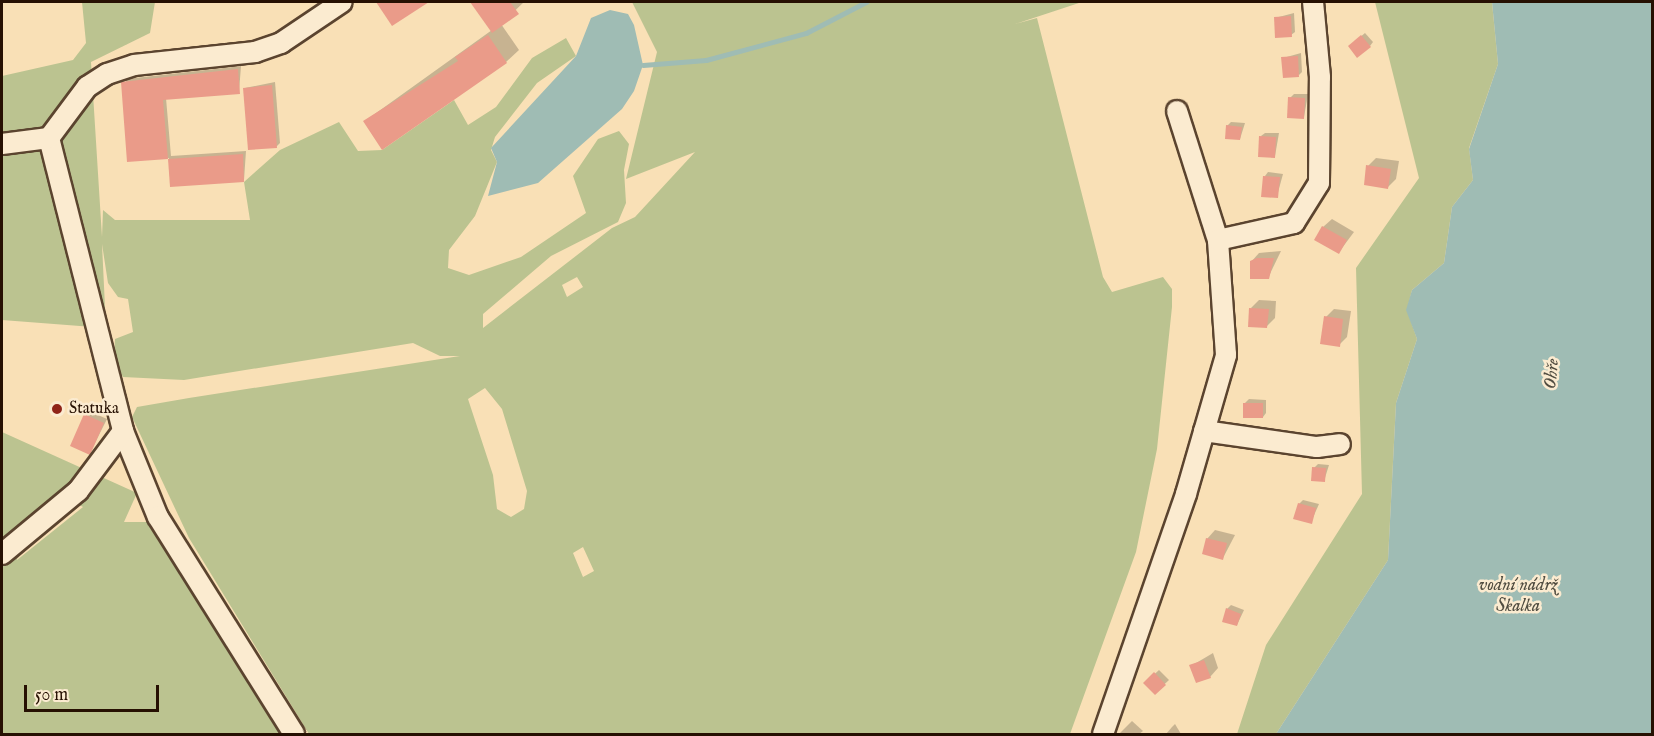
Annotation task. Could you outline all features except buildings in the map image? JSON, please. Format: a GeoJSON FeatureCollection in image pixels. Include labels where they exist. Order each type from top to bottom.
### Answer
{"type":"FeatureCollection","features":[{"type":"Feature","properties":{"kind":"street"},"geometry":{"type":"LineString","coordinates":[[2,144],[49,138],[87,87],[107,74],[134,65],[255,52],[281,43],[342,2]]}},
{"type":"Feature","properties":{"kind":"street"},"geometry":{"type":"LineString","coordinates":[[1218,240],[1294,223],[1319,183],[1320,77],[1313,2]]}},
{"type":"Feature","properties":{"kind":"street"},"geometry":{"type":"LineString","coordinates":[[1103,735],[1204,431],[1226,355],[1218,240],[1177,111]]}},
{"type":"Feature","properties":{"kind":"street"},"geometry":{"type":"LineString","coordinates":[[49,138],[123,431],[158,517],[294,735]]}},
{"type":"Feature","properties":{"kind":"street"},"geometry":{"type":"LineString","coordinates":[[2,554],[78,491],[123,431]]}},
{"type":"Feature","properties":{"kind":"street"},"geometry":{"type":"LineString","coordinates":[[1204,431],[1317,447],[1340,444]]}},
{"type":"Feature","properties":{"kind":"green space"},"geometry":{"type":"Polygon","coordinates":[[[82,2],[155,2],[150,33],[91,62],[102,237],[103,210],[115,220],[250,220],[244,182],[280,150],[339,122],[358,151],[382,150],[454,100],[468,125],[496,107],[532,58],[566,38],[576,56],[537,83],[495,137],[491,150],[497,162],[475,216],[449,250],[448,268],[469,275],[521,257],[586,213],[573,176],[598,139],[619,131],[629,144],[624,170],[626,203],[618,222],[551,256],[483,314],[483,328],[612,228],[635,217],[695,152],[626,179],[657,52],[632,2],[1082,2],[1015,24],[1037,18],[1103,277],[1112,292],[1163,277],[1172,289],[1172,307],[1157,449],[1136,552],[1070,734],[309,734],[189,538],[132,417],[137,407],[460,356],[440,356],[413,343],[184,380],[123,377],[114,360],[115,339],[133,332],[128,299],[118,297],[108,283],[102,244],[106,328],[2,320],[2,76],[73,60],[86,43],[82,2]],[[577,277],[562,285],[567,297],[583,287],[577,277]],[[485,388],[468,399],[493,475],[497,509],[511,517],[524,509],[527,491],[502,409],[485,388]],[[583,547],[573,553],[583,577],[594,571],[583,547]]]}},
{"type":"Feature","properties":{"kind":"green space"},"geometry":{"type":"Polygon","coordinates":[[[1375,2],[1492,2],[1498,64],[1469,148],[1473,180],[1452,207],[1444,263],[1412,290],[1407,310],[1417,339],[1396,403],[1388,560],[1276,734],[1237,734],[1266,645],[1362,494],[1356,268],[1419,178],[1375,2]]]}},
{"type":"Feature","properties":{"kind":"green space"},"geometry":{"type":"Polygon","coordinates":[[[2,432],[137,493],[124,522],[150,522],[281,734],[2,734],[2,432]],[[68,499],[17,560],[83,507],[68,499]]]}},
{"type":"Feature","properties":{"kind":"water","name":"vodní nádrž Skalka"},"geometry":{"type":"Polygon","coordinates":[[[1492,2],[1652,2],[1652,734],[1276,734],[1388,560],[1396,403],[1417,339],[1406,310],[1412,290],[1444,263],[1452,207],[1473,180],[1469,149],[1498,64],[1492,2]]]}},
{"type":"Feature","properties":{"kind":"water"},"geometry":{"type":"Polygon","coordinates":[[[610,10],[628,14],[634,25],[643,65],[634,91],[622,109],[538,183],[488,196],[497,162],[491,148],[576,56],[591,18],[610,10]]]}},
{"type":"Feature","properties":{"kind":"waterway"},"geometry":{"type":"LineString","coordinates":[[643,65],[706,60],[806,33],[866,2]]}},
{"type":"Feature","properties":{"kind":"place","name":"Statuka"},"geometry":{"type":"Point","coordinates":[57,409]}},
{"type":"Feature","properties":{"kind":"water label","name":"Ohře"},"geometry":{"type":"Point","coordinates":[1553,374]}}]}
